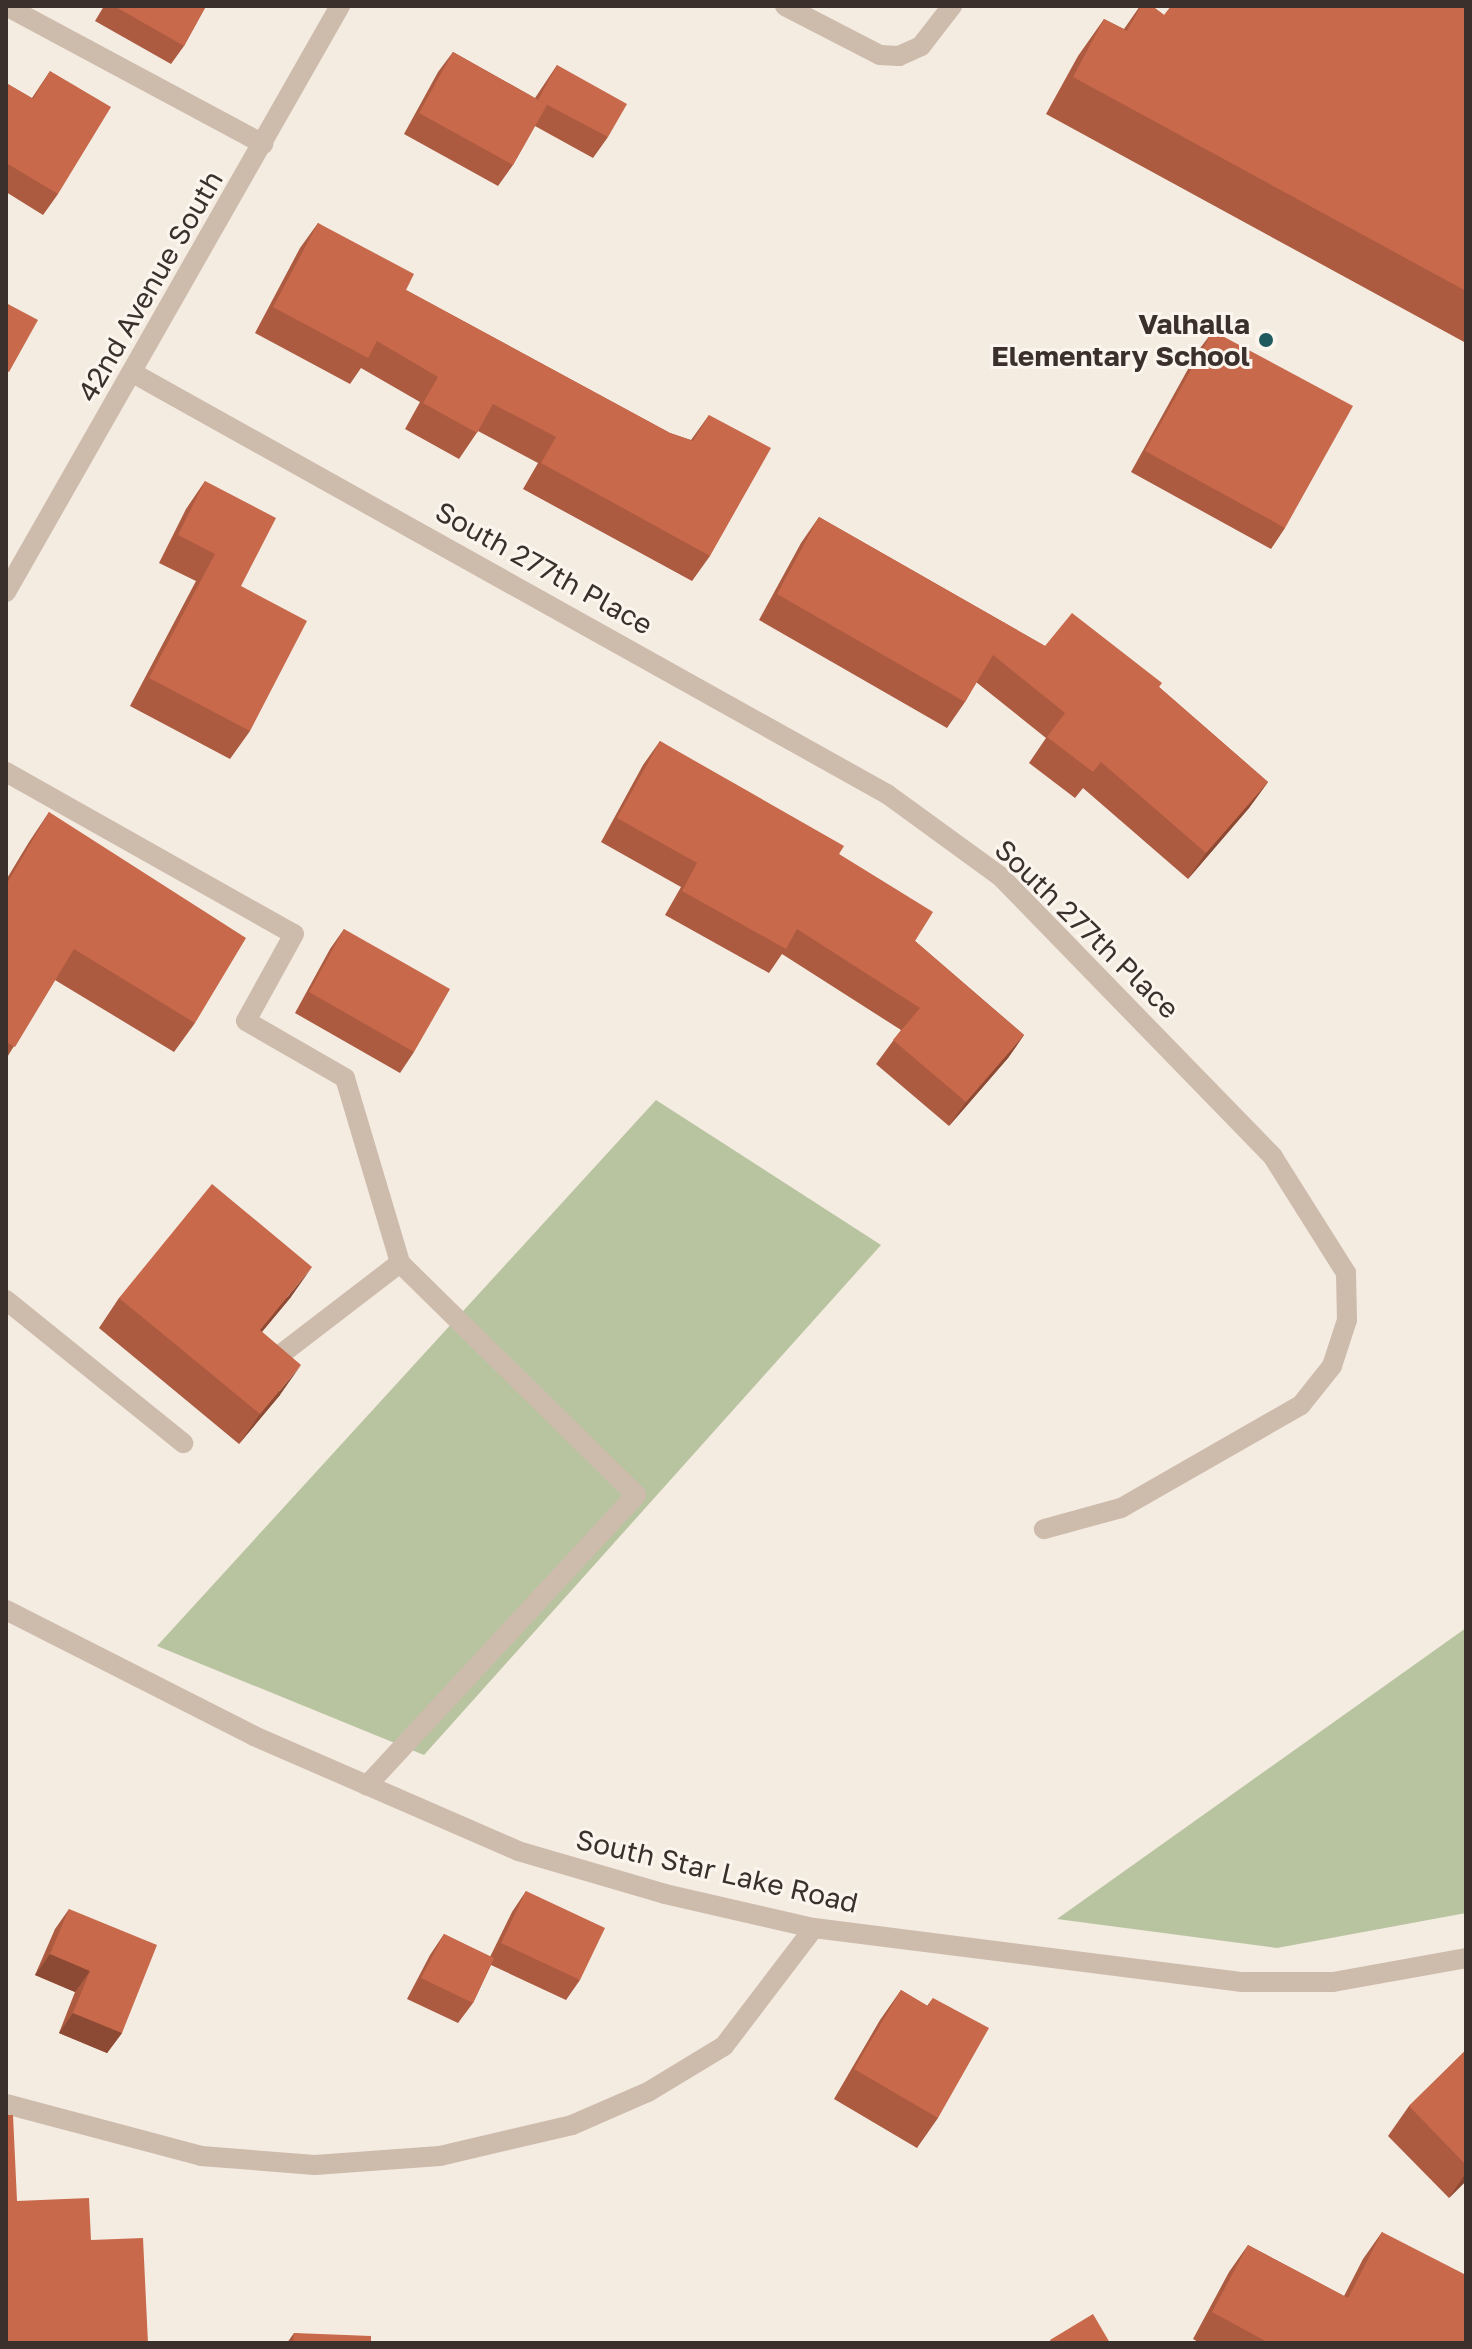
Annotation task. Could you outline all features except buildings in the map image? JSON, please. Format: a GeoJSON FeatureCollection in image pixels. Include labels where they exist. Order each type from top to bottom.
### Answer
{"type":"FeatureCollection","features":[{"type":"Feature","properties":{"kind":"street"},"geometry":{"type":"LineString","coordinates":[[6,6],[263,144]]}},
{"type":"Feature","properties":{"kind":"street","name":"42nd Avenue South"},"geometry":{"type":"LineString","coordinates":[[6,592],[340,6]]}},
{"type":"Feature","properties":{"kind":"street"},"geometry":{"type":"LineString","coordinates":[[785,6],[880,55],[899,56],[921,46],[952,6]]}},
{"type":"Feature","properties":{"kind":"street","name":"South 277th Place"},"geometry":{"type":"LineString","coordinates":[[133,373],[887,794],[1000,876],[1273,1157],[1346,1273],[1347,1320],[1332,1366],[1301,1405],[1121,1508],[1044,1529]]}},
{"type":"Feature","properties":{"kind":"street"},"geometry":{"type":"LineString","coordinates":[[6,772],[294,934],[246,1021],[345,1078],[400,1263],[636,1495],[367,1785]]}},
{"type":"Feature","properties":{"kind":"street"},"geometry":{"type":"LineString","coordinates":[[276,1358],[400,1263]]}},
{"type":"Feature","properties":{"kind":"street"},"geometry":{"type":"LineString","coordinates":[[6,1300],[183,1443]]}},
{"type":"Feature","properties":{"kind":"street","name":"South Star Lake Road"},"geometry":{"type":"LineString","coordinates":[[6,1610],[254,1736],[518,1851],[665,1894],[814,1928],[1241,1982],[1333,1982],[1466,1958]]}},
{"type":"Feature","properties":{"kind":"street"},"geometry":{"type":"LineString","coordinates":[[6,2104],[201,2156],[315,2165],[440,2156],[572,2125],[648,2092],[724,2046],[814,1928]]}},
{"type":"Feature","properties":{"kind":"green space"},"geometry":{"type":"Polygon","coordinates":[[[656,1100],[881,1245],[424,1755],[157,1646],[656,1100]]]}},
{"type":"Feature","properties":{"kind":"green space"},"geometry":{"type":"Polygon","coordinates":[[[1466,1628],[1466,1913],[1277,1948],[1057,1919],[1466,1628]]]}},
{"type":"Feature","properties":{"kind":"place","name":"Valhalla Elementary School"},"geometry":{"type":"Point","coordinates":[1266,340]}}]}
